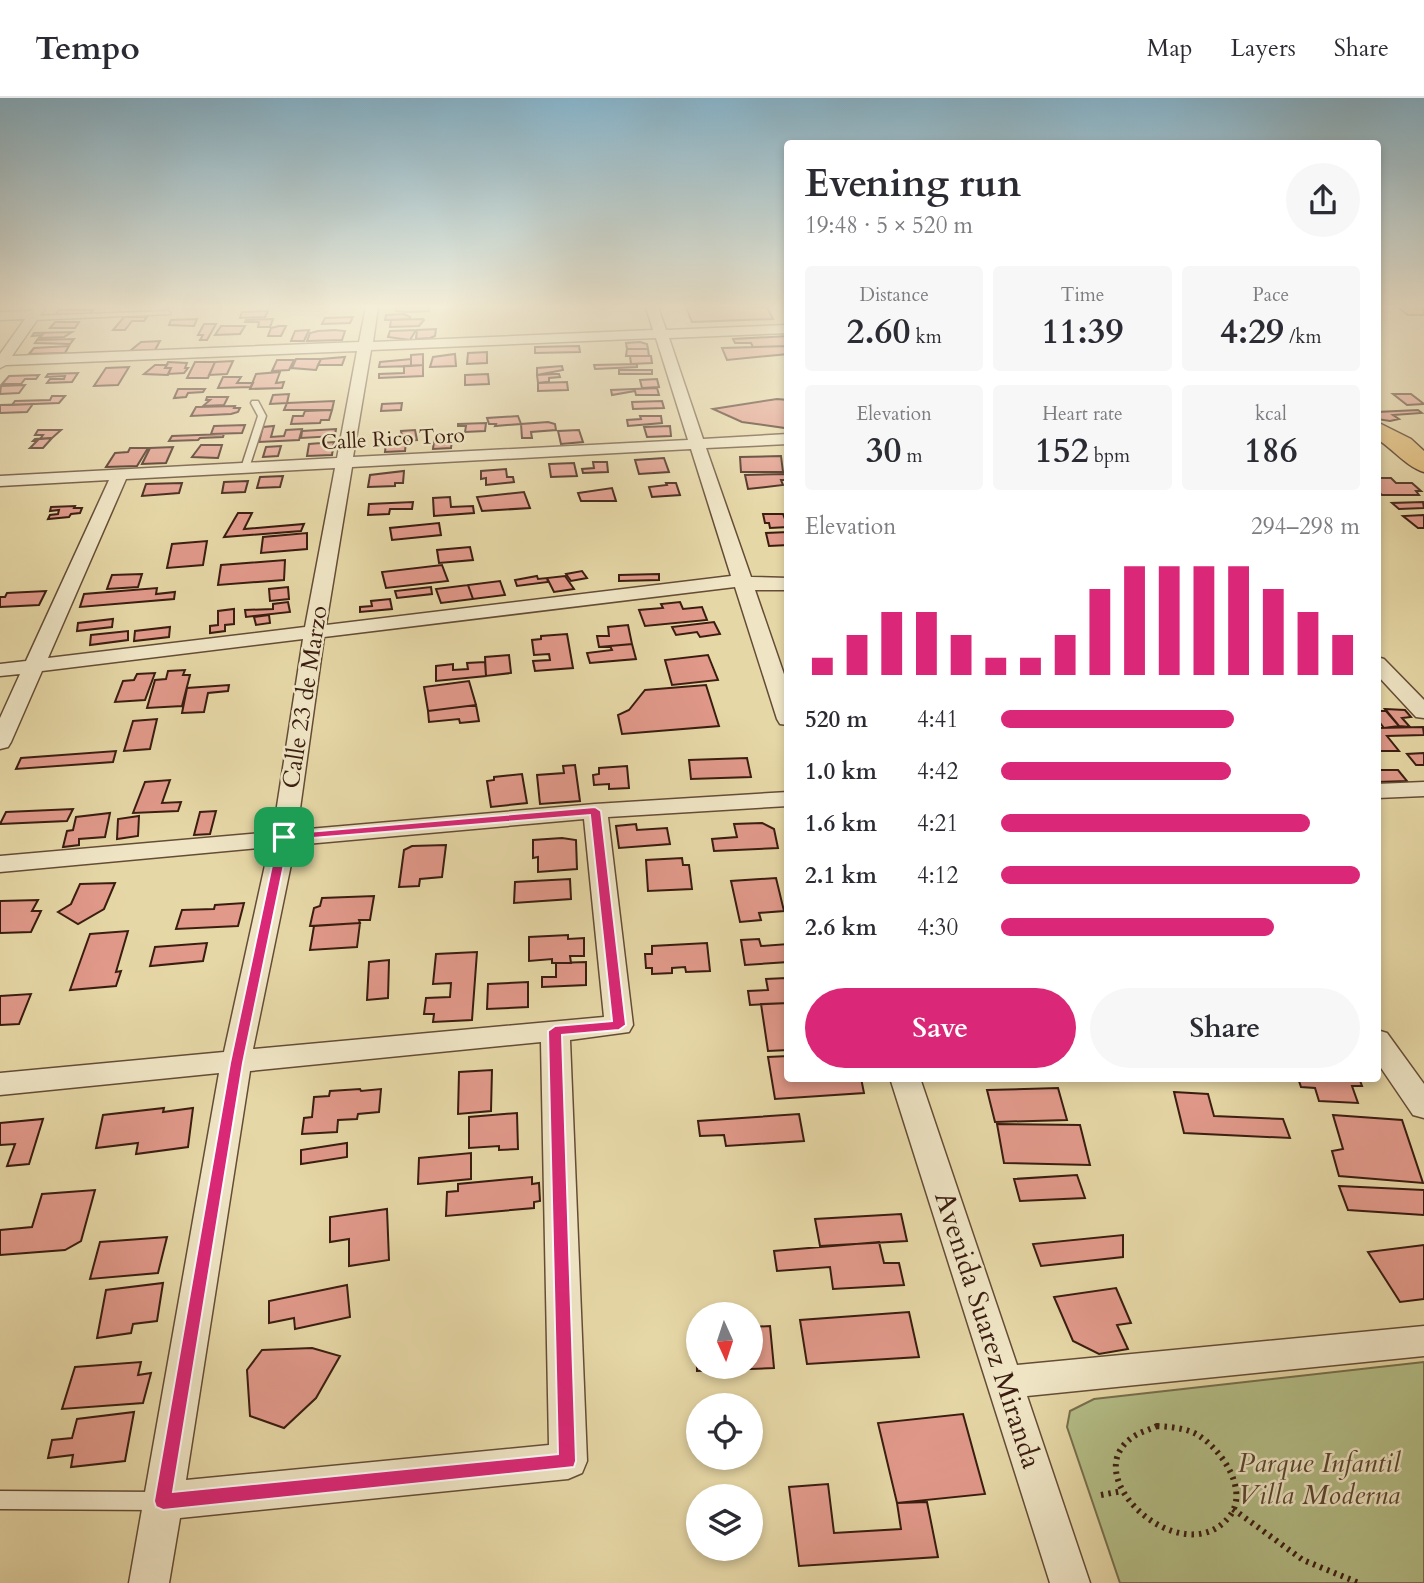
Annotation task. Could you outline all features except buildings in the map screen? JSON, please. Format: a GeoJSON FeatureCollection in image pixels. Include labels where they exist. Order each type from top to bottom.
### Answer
{"type":"FeatureCollection","features":[{"type":"Feature","properties":{"kind":"main road"},"geometry":{"type":"LineString","coordinates":[[1381,431],[1402,444],[1424,464]]}},
{"type":"Feature","properties":{"kind":"street","name":"Calle 23 de Marzo"},"geometry":{"type":"LineString","coordinates":[[149,1583],[236,1063],[284,837],[314,634],[346,462],[359,376]]}},
{"type":"Feature","properties":{"kind":"street"},"geometry":{"type":"LineString","coordinates":[[676,376],[784,707]]}},
{"type":"Feature","properties":{"kind":"street","name":"Calle Rico Toro"},"geometry":{"type":"LineString","coordinates":[[0,481],[784,439]]}},
{"type":"Feature","properties":{"kind":"street"},"geometry":{"type":"LineString","coordinates":[[0,742],[120,475]]}},
{"type":"Feature","properties":{"kind":"street"},"geometry":{"type":"LineString","coordinates":[[0,670],[744,583],[784,584]]}},
{"type":"Feature","properties":{"kind":"street"},"geometry":{"type":"LineString","coordinates":[[1381,667],[1424,712]]}},
{"type":"Feature","properties":{"kind":"street"},"geometry":{"type":"LineString","coordinates":[[1381,791],[1424,789]]}},
{"type":"Feature","properties":{"kind":"street"},"geometry":{"type":"LineString","coordinates":[[0,863],[595,811],[784,799]]}},
{"type":"Feature","properties":{"kind":"street"},"geometry":{"type":"LineString","coordinates":[[0,1084],[619,1025],[595,811]]}},
{"type":"Feature","properties":{"kind":"street"},"geometry":{"type":"LineString","coordinates":[[163,1501],[568,1461],[555,1031]]}},
{"type":"Feature","properties":{"kind":"street"},"geometry":{"type":"LineString","coordinates":[[1381,1046],[1424,1107]]}},
{"type":"Feature","properties":{"kind":"street","name":"Avenida Suarez Miranda"},"geometry":{"type":"LineString","coordinates":[[906,1082],[1070,1583]]}},
{"type":"Feature","properties":{"kind":"street"},"geometry":{"type":"LineString","coordinates":[[1006,1382],[1424,1341]]}},
{"type":"Feature","properties":{"kind":"lane"},"geometry":{"type":"LineString","coordinates":[[245,468],[262,416],[255,403]]}},
{"type":"Feature","properties":{"kind":"lane"},"geometry":{"type":"LineString","coordinates":[[0,1500],[163,1501]]}},
{"type":"Feature","properties":{"kind":"path"},"geometry":{"type":"LineString","coordinates":[[1157,1426],[1177,1427],[1205,1441],[1227,1462],[1234,1478],[1236,1494],[1233,1509],[1224,1522],[1210,1530],[1193,1534],[1171,1531],[1151,1522],[1133,1508],[1122,1491],[1115,1472],[1117,1454],[1126,1440],[1139,1430],[1157,1426]]}},
{"type":"Feature","properties":{"kind":"path"},"geometry":{"type":"LineString","coordinates":[[1101,1494],[1122,1491]]}},
{"type":"Feature","properties":{"kind":"path"},"geometry":{"type":"LineString","coordinates":[[1233,1509],[1303,1560],[1359,1583]]}},
{"type":"Feature","properties":{"kind":"green space","name":"Parque Infantil Villa Moderna"},"geometry":{"type":"Polygon","coordinates":[[[1424,1362],[1424,1583],[1120,1583],[1067,1427],[1070,1411],[1094,1399],[1424,1362]]]}},
{"type":"Feature","properties":{"kind":"route"},"geometry":{"type":"LineString","coordinates":[[595,811],[619,1025],[555,1031],[568,1461],[163,1501],[236,1063],[284,837],[595,811]]}}]}
